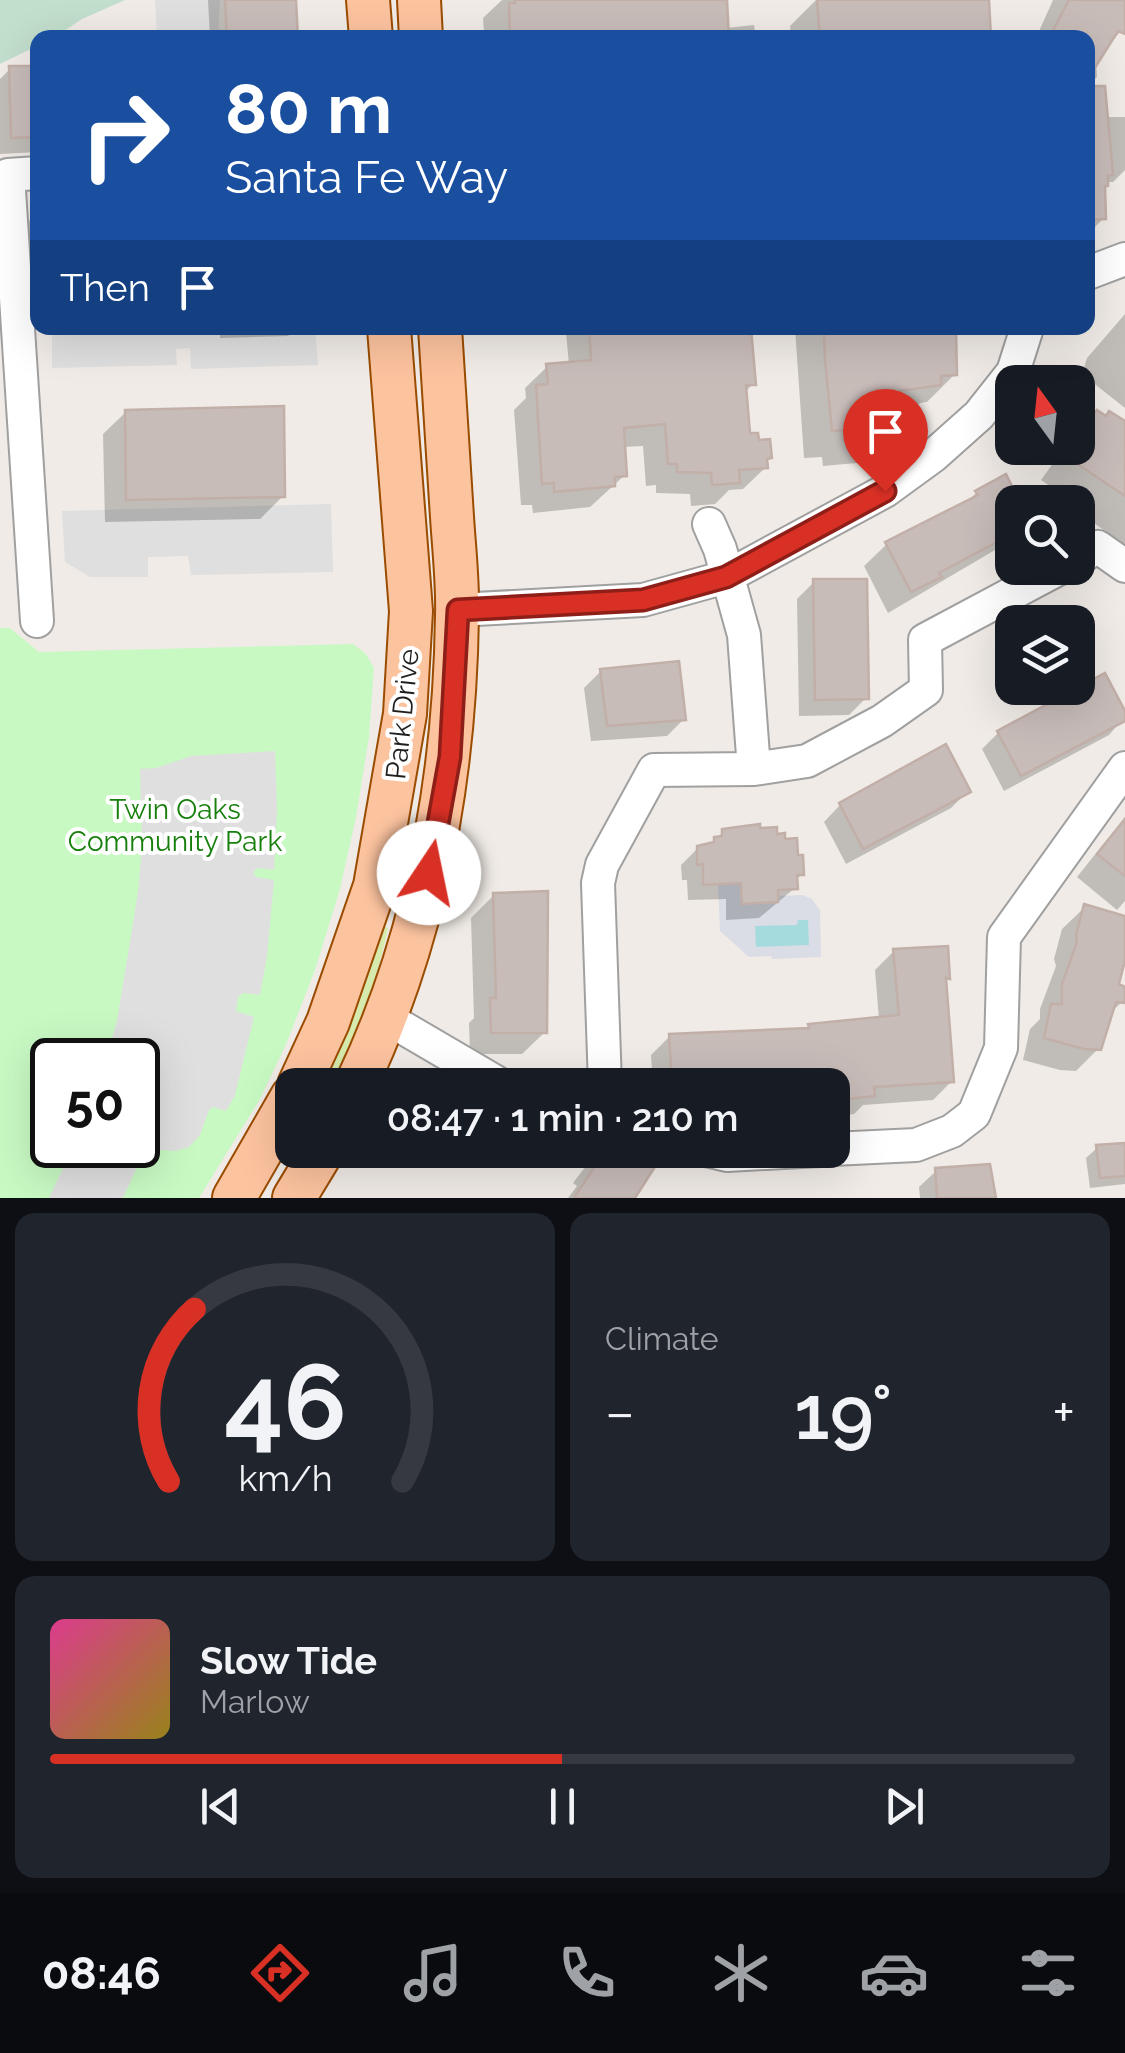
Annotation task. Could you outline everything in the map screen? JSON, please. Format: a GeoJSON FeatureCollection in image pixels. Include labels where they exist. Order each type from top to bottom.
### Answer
{"type":"FeatureCollection","features":[{"type":"Feature","properties":{"kind":"main road"},"geometry":{"type":"LineString","coordinates":[[368,0],[370,30]]}},
{"type":"Feature","properties":{"kind":"main road"},"geometry":{"type":"LineString","coordinates":[[419,0],[421,30]]}},
{"type":"Feature","properties":{"kind":"main road","name":"Park Drive"},"geometry":{"type":"LineString","coordinates":[[307,1068],[328,1022],[375,886],[405,714],[411,612],[389,335]]}},
{"type":"Feature","properties":{"kind":"main road"},"geometry":{"type":"LineString","coordinates":[[399,335],[410,369],[425,596],[433,606],[458,610]]}},
{"type":"Feature","properties":{"kind":"main road","name":"Park Drive"},"geometry":{"type":"LineString","coordinates":[[363,1068],[417,921],[450,757],[458,610],[440,335]]}},
{"type":"Feature","properties":{"kind":"main road"},"geometry":{"type":"LineString","coordinates":[[411,612],[428,636],[428,675],[418,772],[396,880],[417,921]]}},
{"type":"Feature","properties":{"kind":"main road"},"geometry":{"type":"LineString","coordinates":[[234,1198],[275,1127]]}},
{"type":"Feature","properties":{"kind":"main road"},"geometry":{"type":"LineString","coordinates":[[294,1198],[312,1168]]}},
{"type":"Feature","properties":{"kind":"street"},"geometry":{"type":"LineString","coordinates":[[30,173],[8,174],[37,622]]}},
{"type":"Feature","properties":{"kind":"street"},"geometry":{"type":"LineString","coordinates":[[1095,270],[1125,259]]}},
{"type":"Feature","properties":{"kind":"street"},"geometry":{"type":"LineString","coordinates":[[458,610],[643,600],[726,577],[885,491],[933,456],[979,414],[1012,372],[1025,335]]}},
{"type":"Feature","properties":{"kind":"street"},"geometry":{"type":"LineString","coordinates":[[709,524],[744,635],[754,769]]}},
{"type":"Feature","properties":{"kind":"street"},"geometry":{"type":"LineString","coordinates":[[1095,550],[1125,566]]}},
{"type":"Feature","properties":{"kind":"street"},"geometry":{"type":"LineString","coordinates":[[604,1068],[598,883],[602,865],[654,770],[754,769],[808,761],[882,721],[926,690],[925,640],[1028,585]]}},
{"type":"Feature","properties":{"kind":"street"},"geometry":{"type":"LineString","coordinates":[[850,1149],[916,1145],[952,1132],[974,1114],[1001,1048],[1004,937],[1125,768]]}},
{"type":"Feature","properties":{"kind":"street"},"geometry":{"type":"LineString","coordinates":[[383,1016],[472,1068]]}},
{"type":"Feature","properties":{"kind":"green space"},"geometry":{"type":"Polygon","coordinates":[[[0,0],[125,0],[66,30],[30,30],[30,49],[0,64],[0,0]]]}},
{"type":"Feature","properties":{"kind":"green space","name":"Twin Oaks Community Park"},"geometry":{"type":"Polygon","coordinates":[[[0,628],[10,628],[39,652],[353,644],[366,654],[374,668],[369,737],[356,817],[340,889],[315,970],[260,1099],[199,1198],[0,1198],[0,628]]]}},
{"type":"Feature","properties":{"kind":"green space"},"geometry":{"type":"Polygon","coordinates":[[[382,926],[388,928],[372,988],[339,1068],[323,1068],[382,926]]]}},
{"type":"Feature","properties":{"kind":"shaded area"},"geometry":{"type":"Polygon","coordinates":[[[155,0],[220,0],[218,29],[222,30],[157,30],[155,0]]]}},
{"type":"Feature","properties":{"kind":"shaded area"},"geometry":{"type":"Polygon","coordinates":[[[52,335],[316,335],[318,365],[191,369],[190,348],[176,349],[177,365],[52,368],[52,335]]]}},
{"type":"Feature","properties":{"kind":"shaded area"},"geometry":{"type":"Polygon","coordinates":[[[331,504],[333,572],[191,575],[188,556],[148,557],[148,577],[90,577],[65,562],[62,511],[331,504]]]}},
{"type":"Feature","properties":{"kind":"shaded area"},"geometry":{"type":"Polygon","coordinates":[[[275,751],[277,810],[274,870],[258,868],[253,872],[256,877],[274,880],[260,995],[243,993],[238,997],[236,1011],[254,1017],[235,1095],[226,1111],[213,1107],[209,1110],[200,1135],[189,1147],[176,1151],[160,1150],[160,1038],[112,1038],[138,892],[142,847],[140,769],[191,756],[275,751]]]}},
{"type":"Feature","properties":{"kind":"shaded area"},"geometry":{"type":"Polygon","coordinates":[[[741,883],[743,904],[778,903],[778,896],[803,895],[812,899],[820,910],[821,957],[749,957],[720,931],[718,884],[741,883]]]}},
{"type":"Feature","properties":{"kind":"shaded area"},"geometry":{"type":"Polygon","coordinates":[[[63,1168],[137,1168],[123,1198],[49,1198],[63,1168]]]}},
{"type":"Feature","properties":{"kind":"water"},"geometry":{"type":"Polygon","coordinates":[[[798,920],[808,920],[809,945],[756,947],[755,926],[797,925],[798,920]]]}},
{"type":"Feature","properties":{"kind":"building"},"geometry":{"type":"Polygon","coordinates":[[[225,0],[296,0],[298,30],[227,30],[225,0]]]}},
{"type":"Feature","properties":{"kind":"building"},"geometry":{"type":"Polygon","coordinates":[[[727,0],[729,30],[510,30],[509,3],[727,0]]]}},
{"type":"Feature","properties":{"kind":"building"},"geometry":{"type":"Polygon","coordinates":[[[817,0],[989,0],[991,30],[819,30],[817,0]]]}},
{"type":"Feature","properties":{"kind":"building"},"geometry":{"type":"Polygon","coordinates":[[[1069,0],[1125,0],[1125,34],[1118,31],[1095,68],[1095,30],[1053,30],[1069,0]]]}},
{"type":"Feature","properties":{"kind":"building"},"geometry":{"type":"Polygon","coordinates":[[[9,66],[30,66],[30,137],[11,138],[9,66]]]}},
{"type":"Feature","properties":{"kind":"building"},"geometry":{"type":"Polygon","coordinates":[[[1095,86],[1105,86],[1113,175],[1108,176],[1105,186],[1106,219],[1095,220],[1095,86]]]}},
{"type":"Feature","properties":{"kind":"building"},"geometry":{"type":"Polygon","coordinates":[[[589,335],[752,335],[756,385],[746,385],[750,433],[758,433],[759,440],[770,439],[772,458],[767,459],[768,468],[739,470],[740,483],[712,485],[711,473],[677,472],[677,464],[668,464],[665,424],[624,428],[627,476],[615,477],[615,486],[554,492],[554,483],[542,484],[536,385],[548,384],[546,364],[591,360],[589,335]]]}},
{"type":"Feature","properties":{"kind":"building"},"geometry":{"type":"Polygon","coordinates":[[[824,335],[956,335],[957,375],[941,376],[941,385],[899,391],[901,421],[887,423],[888,436],[850,439],[849,430],[832,431],[824,335]]]}},
{"type":"Feature","properties":{"kind":"building"},"geometry":{"type":"Polygon","coordinates":[[[284,406],[285,497],[126,500],[125,410],[284,406]]]}},
{"type":"Feature","properties":{"kind":"building"},"geometry":{"type":"Polygon","coordinates":[[[1109,411],[1125,421],[1125,496],[1079,465],[1095,465],[1095,412],[1106,416],[1109,411]]]}},
{"type":"Feature","properties":{"kind":"building"},"geometry":{"type":"Polygon","coordinates":[[[1006,474],[1012,485],[995,485],[995,543],[911,592],[885,542],[978,495],[975,491],[1006,474]]]}},
{"type":"Feature","properties":{"kind":"building"},"geometry":{"type":"Polygon","coordinates":[[[813,579],[867,579],[869,699],[815,700],[813,579]]]}},
{"type":"Feature","properties":{"kind":"building"},"geometry":{"type":"Polygon","coordinates":[[[679,661],[686,720],[607,726],[600,669],[679,661]]]}},
{"type":"Feature","properties":{"kind":"building"},"geometry":{"type":"Polygon","coordinates":[[[1105,673],[1125,711],[1125,721],[1021,776],[997,731],[1045,705],[1095,705],[1095,678],[1105,673]]]}},
{"type":"Feature","properties":{"kind":"building"},"geometry":{"type":"Polygon","coordinates":[[[946,744],[971,792],[863,849],[839,803],[946,744]]]}},
{"type":"Feature","properties":{"kind":"building"},"geometry":{"type":"Polygon","coordinates":[[[1125,819],[1125,876],[1097,854],[1125,819]]]}},
{"type":"Feature","properties":{"kind":"building"},"geometry":{"type":"Polygon","coordinates":[[[760,824],[760,828],[777,827],[777,834],[785,833],[785,839],[797,838],[804,875],[797,875],[798,889],[778,890],[778,902],[742,904],[741,883],[703,885],[703,864],[697,865],[697,846],[714,842],[714,837],[722,836],[722,829],[760,824]]]}},
{"type":"Feature","properties":{"kind":"building"},"geometry":{"type":"Polygon","coordinates":[[[548,891],[547,1033],[491,1033],[490,998],[496,998],[493,893],[548,891]]]}},
{"type":"Feature","properties":{"kind":"building"},"geometry":{"type":"Polygon","coordinates":[[[1084,904],[1125,916],[1125,960],[1119,984],[1125,987],[1125,1003],[1116,1002],[1101,1050],[1044,1038],[1051,1004],[1062,1004],[1062,984],[1077,942],[1084,904]]]}},
{"type":"Feature","properties":{"kind":"building"},"geometry":{"type":"Polygon","coordinates":[[[948,946],[950,979],[946,978],[954,1082],[874,1087],[875,1096],[850,1099],[850,1068],[671,1068],[669,1034],[809,1028],[808,1024],[899,1015],[893,949],[948,946]]]}},
{"type":"Feature","properties":{"kind":"building"},"geometry":{"type":"Polygon","coordinates":[[[1125,1143],[1125,1176],[1100,1178],[1096,1145],[1125,1143]]]}},
{"type":"Feature","properties":{"kind":"building"},"geometry":{"type":"Polygon","coordinates":[[[990,1164],[996,1198],[937,1198],[935,1168],[990,1164]]]}},
{"type":"Feature","properties":{"kind":"building"},"geometry":{"type":"Polygon","coordinates":[[[594,1168],[654,1168],[635,1198],[574,1198],[594,1168]]]}},
{"type":"Feature","properties":{"kind":"route"},"geometry":{"type":"LineString","coordinates":[[429,873],[450,757],[458,610],[643,600],[726,577],[885,491]]}}]}
